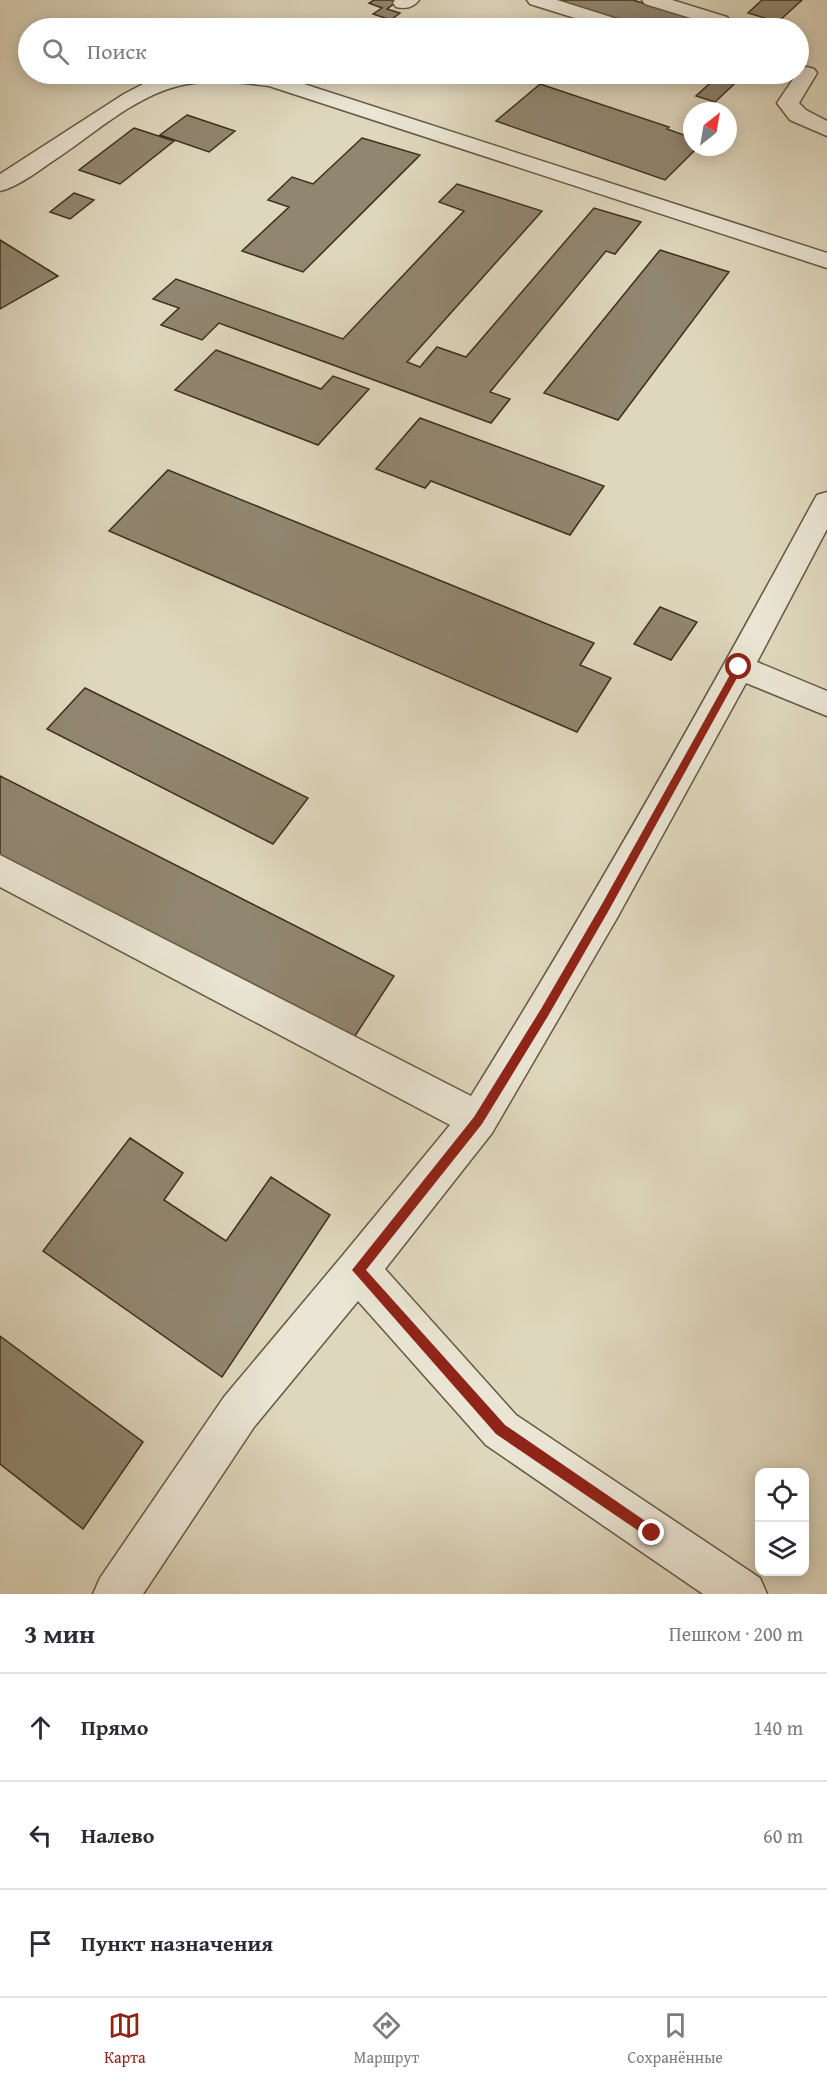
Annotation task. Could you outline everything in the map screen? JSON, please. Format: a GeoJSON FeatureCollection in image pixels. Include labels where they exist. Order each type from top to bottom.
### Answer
{"type":"FeatureCollection","features":[{"type":"Feature","properties":{"kind":"street"},"geometry":{"type":"LineString","coordinates":[[537,0],[594,18]]}},
{"type":"Feature","properties":{"kind":"street"},"geometry":{"type":"LineString","coordinates":[[652,0],[710,18]]}},
{"type":"Feature","properties":{"kind":"street"},"geometry":{"type":"LineString","coordinates":[[0,184],[35,164],[127,100],[163,84]]}},
{"type":"Feature","properties":{"kind":"street"},"geometry":{"type":"LineString","coordinates":[[284,84],[827,261]]}},
{"type":"Feature","properties":{"kind":"street"},"geometry":{"type":"LineString","coordinates":[[800,84],[788,103],[798,115],[827,129]]}},
{"type":"Feature","properties":{"kind":"street"},"geometry":{"type":"LineString","coordinates":[[116,1594],[239,1412],[358,1270],[478,1120],[605,907],[739,667],[827,502]]}},
{"type":"Feature","properties":{"kind":"street"},"geometry":{"type":"LineString","coordinates":[[739,667],[827,704]]}},
{"type":"Feature","properties":{"kind":"street"},"geometry":{"type":"LineString","coordinates":[[0,870],[478,1120]]}},
{"type":"Feature","properties":{"kind":"street"},"geometry":{"type":"LineString","coordinates":[[358,1270],[501,1430],[744,1594]]}},
{"type":"Feature","properties":{"kind":"building"},"geometry":{"type":"Polygon","coordinates":[[[374,0],[399,0],[387,9],[400,13],[394,18],[385,18],[373,14],[382,8],[369,3],[374,0]]]}},
{"type":"Feature","properties":{"kind":"building"},"geometry":{"type":"Polygon","coordinates":[[[556,0],[633,0],[690,18],[613,18],[556,0]]]}},
{"type":"Feature","properties":{"kind":"building"},"geometry":{"type":"Polygon","coordinates":[[[762,0],[802,0],[782,18],[765,18],[748,13],[762,0]]]}},
{"type":"Feature","properties":{"kind":"building"},"geometry":{"type":"Polygon","coordinates":[[[540,84],[669,127],[667,129],[683,135],[683,156],[689,156],[665,180],[496,121],[540,84]]]}},
{"type":"Feature","properties":{"kind":"building"},"geometry":{"type":"Polygon","coordinates":[[[709,84],[734,84],[715,102],[696,96],[709,84]]]}},
{"type":"Feature","properties":{"kind":"building"},"geometry":{"type":"Polygon","coordinates":[[[187,115],[235,131],[209,152],[160,135],[187,115]]]}},
{"type":"Feature","properties":{"kind":"building"},"geometry":{"type":"Polygon","coordinates":[[[134,128],[174,141],[120,184],[79,170],[134,128]]]}},
{"type":"Feature","properties":{"kind":"building"},"geometry":{"type":"Polygon","coordinates":[[[362,138],[420,155],[303,272],[242,251],[289,207],[268,200],[292,177],[313,184],[362,138]]]}},
{"type":"Feature","properties":{"kind":"building"},"geometry":{"type":"Polygon","coordinates":[[[457,184],[542,211],[407,362],[420,367],[437,347],[466,357],[594,208],[641,222],[615,254],[606,251],[490,392],[510,399],[491,423],[219,323],[202,340],[161,325],[179,308],[153,299],[176,279],[343,339],[464,211],[439,202],[457,184]]]}},
{"type":"Feature","properties":{"kind":"building"},"geometry":{"type":"Polygon","coordinates":[[[74,193],[94,200],[70,219],[50,212],[74,193]]]}},
{"type":"Feature","properties":{"kind":"building"},"geometry":{"type":"Polygon","coordinates":[[[0,240],[58,276],[0,309],[0,240]]]}},
{"type":"Feature","properties":{"kind":"building"},"geometry":{"type":"Polygon","coordinates":[[[660,250],[729,272],[618,420],[544,393],[660,250]]]}},
{"type":"Feature","properties":{"kind":"building"},"geometry":{"type":"Polygon","coordinates":[[[216,350],[321,389],[333,376],[369,389],[318,445],[175,390],[216,350]]]}},
{"type":"Feature","properties":{"kind":"building"},"geometry":{"type":"Polygon","coordinates":[[[420,418],[604,486],[570,535],[431,481],[425,488],[376,469],[420,418]]]}},
{"type":"Feature","properties":{"kind":"building"},"geometry":{"type":"Polygon","coordinates":[[[168,470],[594,643],[580,665],[611,678],[577,732],[109,531],[168,470]]]}},
{"type":"Feature","properties":{"kind":"building"},"geometry":{"type":"Polygon","coordinates":[[[660,607],[697,622],[671,660],[634,644],[660,607]]]}},
{"type":"Feature","properties":{"kind":"building"},"geometry":{"type":"Polygon","coordinates":[[[85,688],[308,798],[273,844],[47,729],[85,688]]]}},
{"type":"Feature","properties":{"kind":"building"},"geometry":{"type":"Polygon","coordinates":[[[0,776],[394,976],[351,1042],[0,856],[0,776]]]}},
{"type":"Feature","properties":{"kind":"building"},"geometry":{"type":"Polygon","coordinates":[[[130,1138],[183,1173],[164,1200],[226,1241],[271,1177],[330,1215],[222,1377],[43,1251],[130,1138]]]}},
{"type":"Feature","properties":{"kind":"building"},"geometry":{"type":"Polygon","coordinates":[[[0,1336],[143,1442],[83,1529],[0,1464],[0,1336]]]}},
{"type":"Feature","properties":{"kind":"route"},"geometry":{"type":"LineString","coordinates":[[652,1533],[501,1430],[358,1270],[478,1120],[605,907],[739,667]]}}]}
